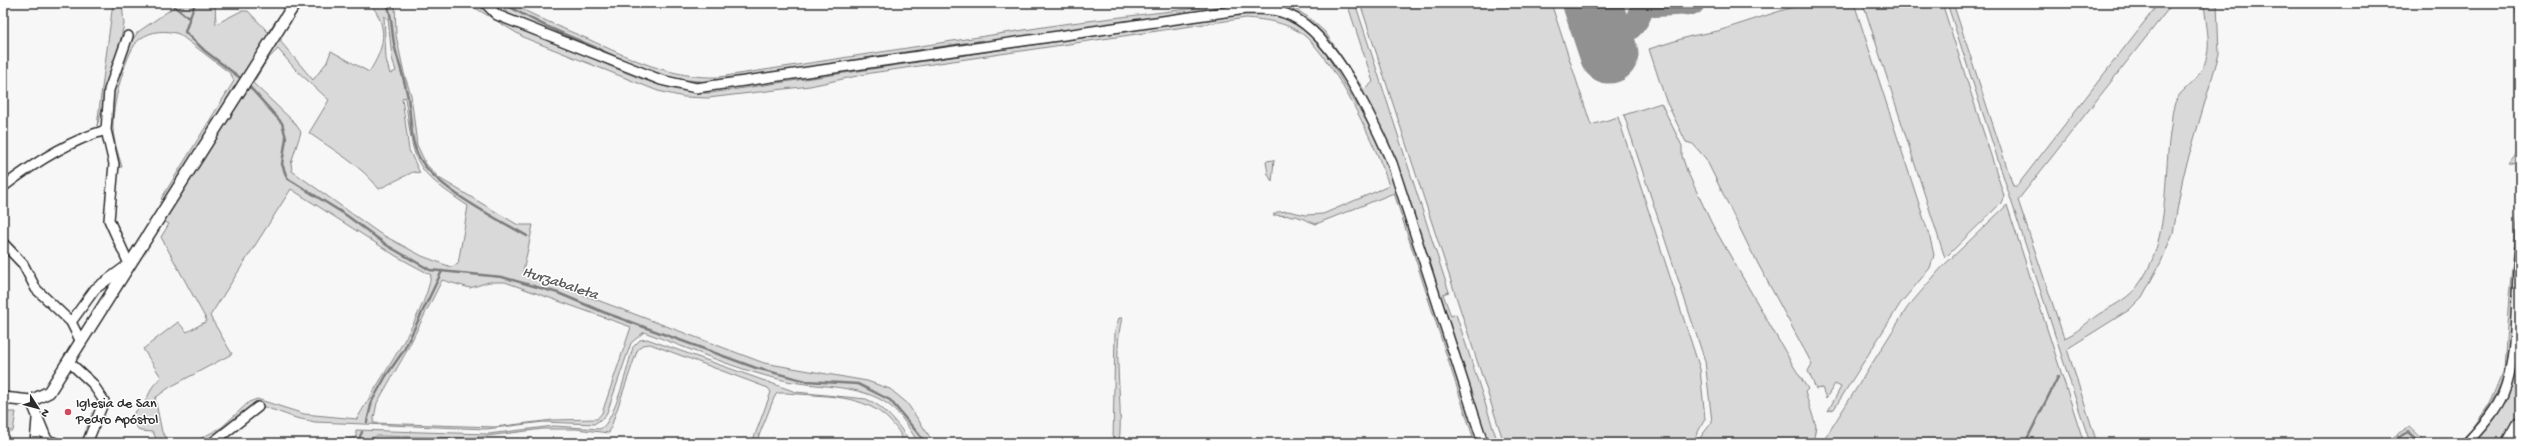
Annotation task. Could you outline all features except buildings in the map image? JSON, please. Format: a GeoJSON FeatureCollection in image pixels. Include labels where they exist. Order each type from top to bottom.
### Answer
{"type":"FeatureCollection","features":[{"type":"Feature","properties":{"kind":"highway"},"geometry":{"type":"LineString","coordinates":[[2510,443],[2520,425]]}},
{"type":"Feature","properties":{"kind":"street"},"geometry":{"type":"LineString","coordinates":[[3,398],[31,401],[49,392],[80,340],[295,3]]}},
{"type":"Feature","properties":{"kind":"street"},"geometry":{"type":"LineString","coordinates":[[485,3],[497,15],[661,80],[696,88],[1246,9],[1265,9],[1291,15],[1306,25],[1326,46],[1355,90],[1392,163],[1483,443]]}},
{"type":"Feature","properties":{"kind":"street"},"geometry":{"type":"LineString","coordinates":[[128,36],[109,90],[106,130],[114,164],[109,220],[129,264]]}},
{"type":"Feature","properties":{"kind":"street"},"geometry":{"type":"LineString","coordinates":[[3,187],[35,163],[90,135],[106,130]]}},
{"type":"Feature","properties":{"kind":"street"},"geometry":{"type":"LineString","coordinates":[[3,243],[23,264],[36,289],[71,322],[80,340]]}},
{"type":"Feature","properties":{"kind":"street"},"geometry":{"type":"LineString","coordinates":[[2467,443],[2490,418],[2503,394],[2511,364],[2520,250]]}},
{"type":"Feature","properties":{"kind":"street"},"geometry":{"type":"LineString","coordinates":[[71,322],[95,289],[129,264]]}},
{"type":"Feature","properties":{"kind":"street"},"geometry":{"type":"LineString","coordinates":[[68,361],[92,383],[104,401],[87,443]]}},
{"type":"Feature","properties":{"kind":"street"},"geometry":{"type":"LineString","coordinates":[[31,401],[37,419],[47,440],[56,443]]}},
{"type":"Feature","properties":{"kind":"street"},"geometry":{"type":"LineString","coordinates":[[212,443],[258,407]]}},
{"type":"Feature","properties":{"kind":"street"},"geometry":{"type":"LineString","coordinates":[[35,443],[37,419]]}},
{"type":"Feature","properties":{"kind":"shaded area"},"geometry":{"type":"Polygon","coordinates":[[[113,3],[122,3],[124,24],[97,126],[113,3]]]}},
{"type":"Feature","properties":{"kind":"shaded area"},"geometry":{"type":"Polygon","coordinates":[[[180,3],[215,3],[216,24],[241,11],[248,11],[268,32],[288,3],[291,3],[164,201],[161,199],[234,81],[231,74],[179,34],[164,31],[149,34],[140,39],[130,54],[121,78],[115,103],[113,133],[122,167],[117,167],[109,128],[112,91],[128,46],[138,32],[180,3]]]}},
{"type":"Feature","properties":{"kind":"shaded area"},"geometry":{"type":"Polygon","coordinates":[[[299,3],[303,3],[281,37],[281,42],[313,80],[327,62],[331,51],[369,72],[379,54],[383,38],[380,21],[370,3],[395,3],[396,35],[404,73],[411,95],[417,145],[426,164],[439,178],[518,225],[533,225],[523,272],[764,363],[867,381],[890,389],[907,403],[934,443],[919,443],[893,408],[878,398],[866,393],[769,377],[733,366],[644,332],[631,343],[605,417],[594,424],[543,422],[486,429],[315,422],[296,418],[259,405],[251,406],[220,436],[206,443],[183,443],[196,441],[222,427],[249,402],[257,399],[304,414],[357,419],[400,348],[420,309],[431,275],[396,256],[291,189],[210,316],[232,354],[170,387],[155,398],[162,432],[170,443],[158,443],[153,432],[140,431],[129,418],[145,402],[153,386],[161,377],[143,349],[178,322],[187,332],[207,321],[161,237],[169,224],[161,220],[299,3]],[[384,16],[386,59],[390,74],[396,71],[392,58],[388,19],[384,16]],[[278,49],[267,60],[253,83],[294,122],[301,132],[291,163],[292,171],[379,233],[422,256],[451,267],[458,264],[468,206],[435,182],[418,162],[411,137],[405,97],[402,98],[409,150],[420,173],[413,172],[379,189],[372,180],[355,165],[309,133],[329,100],[296,70],[278,49]],[[442,280],[405,354],[377,403],[373,423],[495,427],[553,420],[597,419],[602,413],[631,327],[505,282],[489,282],[470,288],[442,280]]]}},
{"type":"Feature","properties":{"kind":"shaded area"},"geometry":{"type":"Polygon","coordinates":[[[467,3],[482,3],[577,51],[647,81],[672,89],[697,93],[711,93],[1254,12],[1282,16],[1297,23],[1320,44],[1372,130],[1393,178],[1479,443],[1475,443],[1394,193],[1316,224],[1296,216],[1273,215],[1277,212],[1288,211],[1306,215],[1323,214],[1389,186],[1366,129],[1330,65],[1306,37],[1292,28],[1269,21],[1246,18],[871,73],[810,86],[708,98],[684,97],[658,91],[525,38],[467,3]]]}},
{"type":"Feature","properties":{"kind":"shaded area"},"geometry":{"type":"Polygon","coordinates":[[[494,3],[510,3],[558,26],[651,66],[684,75],[719,77],[1063,24],[1196,8],[1203,6],[1204,3],[1213,5],[1282,3],[1308,17],[1325,32],[1364,90],[1373,82],[1347,3],[1355,3],[1449,292],[1443,294],[1451,316],[1456,314],[1498,443],[1488,443],[1405,189],[1372,112],[1358,87],[1328,41],[1310,22],[1295,13],[1280,8],[1247,5],[708,85],[667,79],[511,15],[494,3]]]}},
{"type":"Feature","properties":{"kind":"shaded area"},"geometry":{"type":"Polygon","coordinates":[[[1360,3],[1551,3],[1591,125],[1618,117],[1700,369],[1705,419],[1692,443],[1504,443],[1360,3]]]}},
{"type":"Feature","properties":{"kind":"shaded area"},"geometry":{"type":"Polygon","coordinates":[[[1805,3],[1854,3],[1930,238],[1934,255],[1930,268],[1900,304],[1834,409],[1828,411],[1841,387],[1835,384],[1826,398],[1822,388],[1816,389],[1808,371],[1812,364],[1750,249],[1706,159],[1693,144],[1686,142],[1666,101],[1649,49],[1691,36],[1718,31],[1805,3]]]}},
{"type":"Feature","properties":{"kind":"shaded area"},"geometry":{"type":"Polygon","coordinates":[[[1863,3],[1942,3],[2004,196],[2001,203],[1945,258],[1863,3]]]}},
{"type":"Feature","properties":{"kind":"shaded area"},"geometry":{"type":"Polygon","coordinates":[[[1947,3],[1953,3],[2013,186],[2017,186],[2159,3],[2173,3],[2018,200],[2064,338],[2073,334],[2099,314],[2128,296],[2136,288],[2147,271],[2155,253],[2160,234],[2175,101],[2196,78],[2206,60],[2208,51],[2208,32],[2204,3],[2217,3],[2219,54],[2183,177],[2173,233],[2161,262],[2142,297],[2129,310],[2067,349],[2097,443],[2090,443],[1947,3]]]}},
{"type":"Feature","properties":{"kind":"shaded area"},"geometry":{"type":"Polygon","coordinates":[[[2515,3],[2517,3],[2518,7],[2520,51],[2515,3]]]}},
{"type":"Feature","properties":{"kind":"shaded area"},"geometry":{"type":"Polygon","coordinates":[[[1661,103],[1682,146],[1682,156],[1687,171],[1712,224],[1808,389],[1805,392],[1816,426],[1813,443],[1696,443],[1712,422],[1705,361],[1624,115],[1661,103]]]}},
{"type":"Feature","properties":{"kind":"shaded area"},"geometry":{"type":"Polygon","coordinates":[[[2520,146],[2520,168],[2517,163],[2508,162],[2520,146]]]}},
{"type":"Feature","properties":{"kind":"shaded area"},"geometry":{"type":"Polygon","coordinates":[[[1274,160],[1272,182],[1268,174],[1266,161],[1274,160]]]}},
{"type":"Feature","properties":{"kind":"shaded area"},"geometry":{"type":"Polygon","coordinates":[[[2520,194],[2509,360],[2501,383],[2485,413],[2464,441],[2458,443],[2473,428],[2488,406],[2504,370],[2509,296],[2520,194]]]}},
{"type":"Feature","properties":{"kind":"shaded area"},"geometry":{"type":"Polygon","coordinates":[[[2007,205],[2084,443],[1822,443],[1907,308],[1942,267],[2007,205]]]}},
{"type":"Feature","properties":{"kind":"shaded area"},"geometry":{"type":"Polygon","coordinates":[[[2520,285],[2520,410],[2503,443],[2472,443],[2507,391],[2515,370],[2520,285]]]}},
{"type":"Feature","properties":{"kind":"shaded area"},"geometry":{"type":"Polygon","coordinates":[[[1119,318],[1122,318],[1118,348],[1120,428],[1119,443],[1113,443],[1115,331],[1119,318]]]}},
{"type":"Feature","properties":{"kind":"shaded area"},"geometry":{"type":"Polygon","coordinates":[[[647,339],[796,392],[866,399],[873,402],[886,412],[912,443],[901,443],[900,434],[891,422],[881,413],[856,401],[829,396],[777,393],[756,443],[752,443],[771,392],[768,388],[650,344],[642,345],[637,351],[609,433],[576,429],[543,429],[471,438],[377,436],[358,443],[331,443],[356,437],[356,430],[488,434],[554,426],[600,429],[606,424],[616,404],[633,347],[640,340],[647,339]]]}},
{"type":"Feature","properties":{"kind":"shaded area"},"geometry":{"type":"Polygon","coordinates":[[[4,412],[16,412],[13,431],[3,431],[4,412]]]}},
{"type":"Feature","properties":{"kind":"shaded area"},"geometry":{"type":"Polygon","coordinates":[[[2410,427],[2427,443],[2417,443],[2407,438],[2393,443],[2383,443],[2410,427]]]}},
{"type":"Feature","properties":{"kind":"waterway"},"geometry":{"type":"LineString","coordinates":[[170,3],[190,19]]}},
{"type":"Feature","properties":{"kind":"waterway","name":"Iturzabaleta"},"geometry":{"type":"LineString","coordinates":[[195,3],[185,32],[205,51],[239,77]]}},
{"type":"Feature","properties":{"kind":"waterway"},"geometry":{"type":"LineString","coordinates":[[387,3],[394,42],[408,98],[413,141],[418,155],[437,179],[451,190],[466,201],[527,236]]}},
{"type":"Feature","properties":{"kind":"waterway"},"geometry":{"type":"LineString","coordinates":[[504,3],[547,26],[650,71],[680,80],[711,82]]}},
{"type":"Feature","properties":{"kind":"waterway"},"geometry":{"type":"LineString","coordinates":[[831,64],[982,41]]}},
{"type":"Feature","properties":{"kind":"waterway","name":"Iturzabaleta"},"geometry":{"type":"LineString","coordinates":[[248,85],[282,123],[286,138],[282,164],[287,178],[346,215],[388,246],[430,270],[502,277],[558,293],[603,312],[756,368],[806,381],[858,384],[890,400],[926,443]]}},
{"type":"Feature","properties":{"kind":"waterway"},"geometry":{"type":"LineString","coordinates":[[367,422],[372,401],[386,376],[404,350],[442,271]]}},
{"type":"Feature","properties":{"kind":"waterway"},"geometry":{"type":"LineString","coordinates":[[2025,443],[2058,377]]}},
{"type":"Feature","properties":{"kind":"waterway"},"geometry":{"type":"LineString","coordinates":[[357,443],[362,432]]}},
{"type":"Feature","properties":{"kind":"waterway"},"geometry":{"type":"LineString","coordinates":[[2388,443],[2409,432],[2421,443]]}},
{"type":"Feature","properties":{"kind":"taxiway"},"geometry":{"type":"LineString","coordinates":[[1574,3],[1591,36],[1600,38],[1617,36],[1631,27],[1637,20],[1643,3]]}},
{"type":"Feature","properties":{"kind":"taxiway"},"geometry":{"type":"LineString","coordinates":[[1649,3],[1655,5],[1693,3]]}},
{"type":"Feature","properties":{"kind":"runway"},"geometry":{"type":"LineString","coordinates":[[1592,3],[1609,54]]}},
{"type":"Feature","properties":{"kind":"place","name":"Iglesia de San Pedro Apóstol"},"geometry":{"type":"Point","coordinates":[68,412]}}]}
